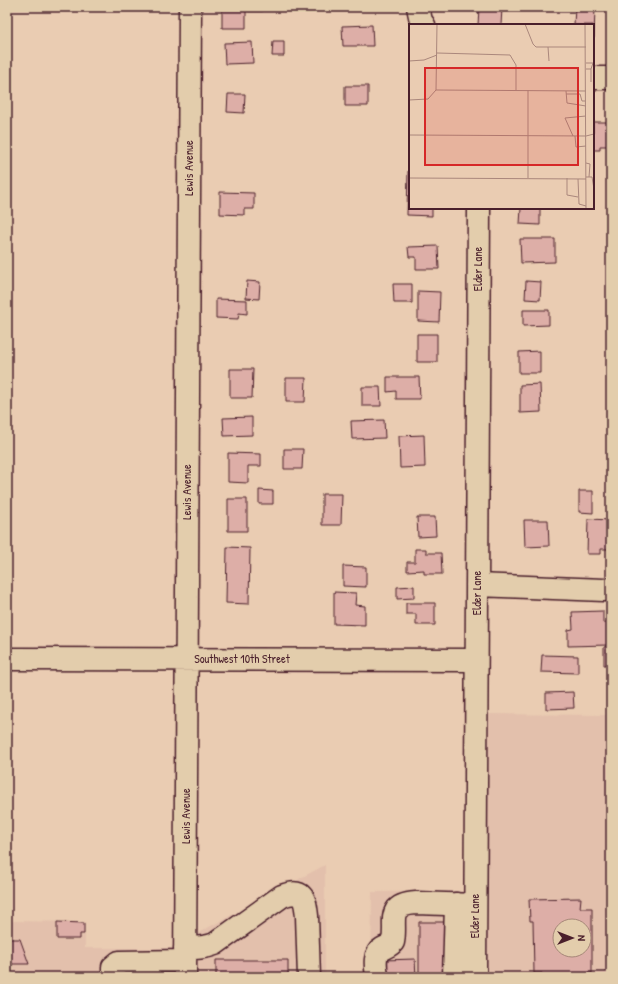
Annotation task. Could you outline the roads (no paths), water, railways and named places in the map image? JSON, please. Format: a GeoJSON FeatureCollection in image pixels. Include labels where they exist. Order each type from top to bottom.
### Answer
{"type":"FeatureCollection","features":[{"type":"Feature","properties":{"kind":"street","name":"Lewis Avenue"},"geometry":{"type":"LineString","coordinates":[[185,962],[190,7]]}},
{"type":"Feature","properties":{"kind":"street"},"geometry":{"type":"LineString","coordinates":[[418,7],[421,21],[423,24]]}},
{"type":"Feature","properties":{"kind":"street"},"geometry":{"type":"LineString","coordinates":[[594,78],[611,78]]}},
{"type":"Feature","properties":{"kind":"street","name":"Elder Lane"},"geometry":{"type":"LineString","coordinates":[[475,977],[465,904],[476,660],[479,209]]}},
{"type":"Feature","properties":{"kind":"street"},"geometry":{"type":"LineString","coordinates":[[477,585],[604,590],[611,589]]}},
{"type":"Feature","properties":{"kind":"street","name":"Southwest 10th Street"},"geometry":{"type":"LineString","coordinates":[[7,659],[476,660]]}},
{"type":"Feature","properties":{"kind":"street"},"geometry":{"type":"LineString","coordinates":[[112,977],[112,967],[119,962],[185,962],[200,948],[216,944],[282,896],[297,893],[302,896],[306,908],[309,977]]}},
{"type":"Feature","properties":{"kind":"street"},"geometry":{"type":"LineString","coordinates":[[376,977],[376,959],[378,953],[381,949],[391,945],[393,942],[395,912],[402,906],[416,903],[465,904],[454,977]]}}]}
